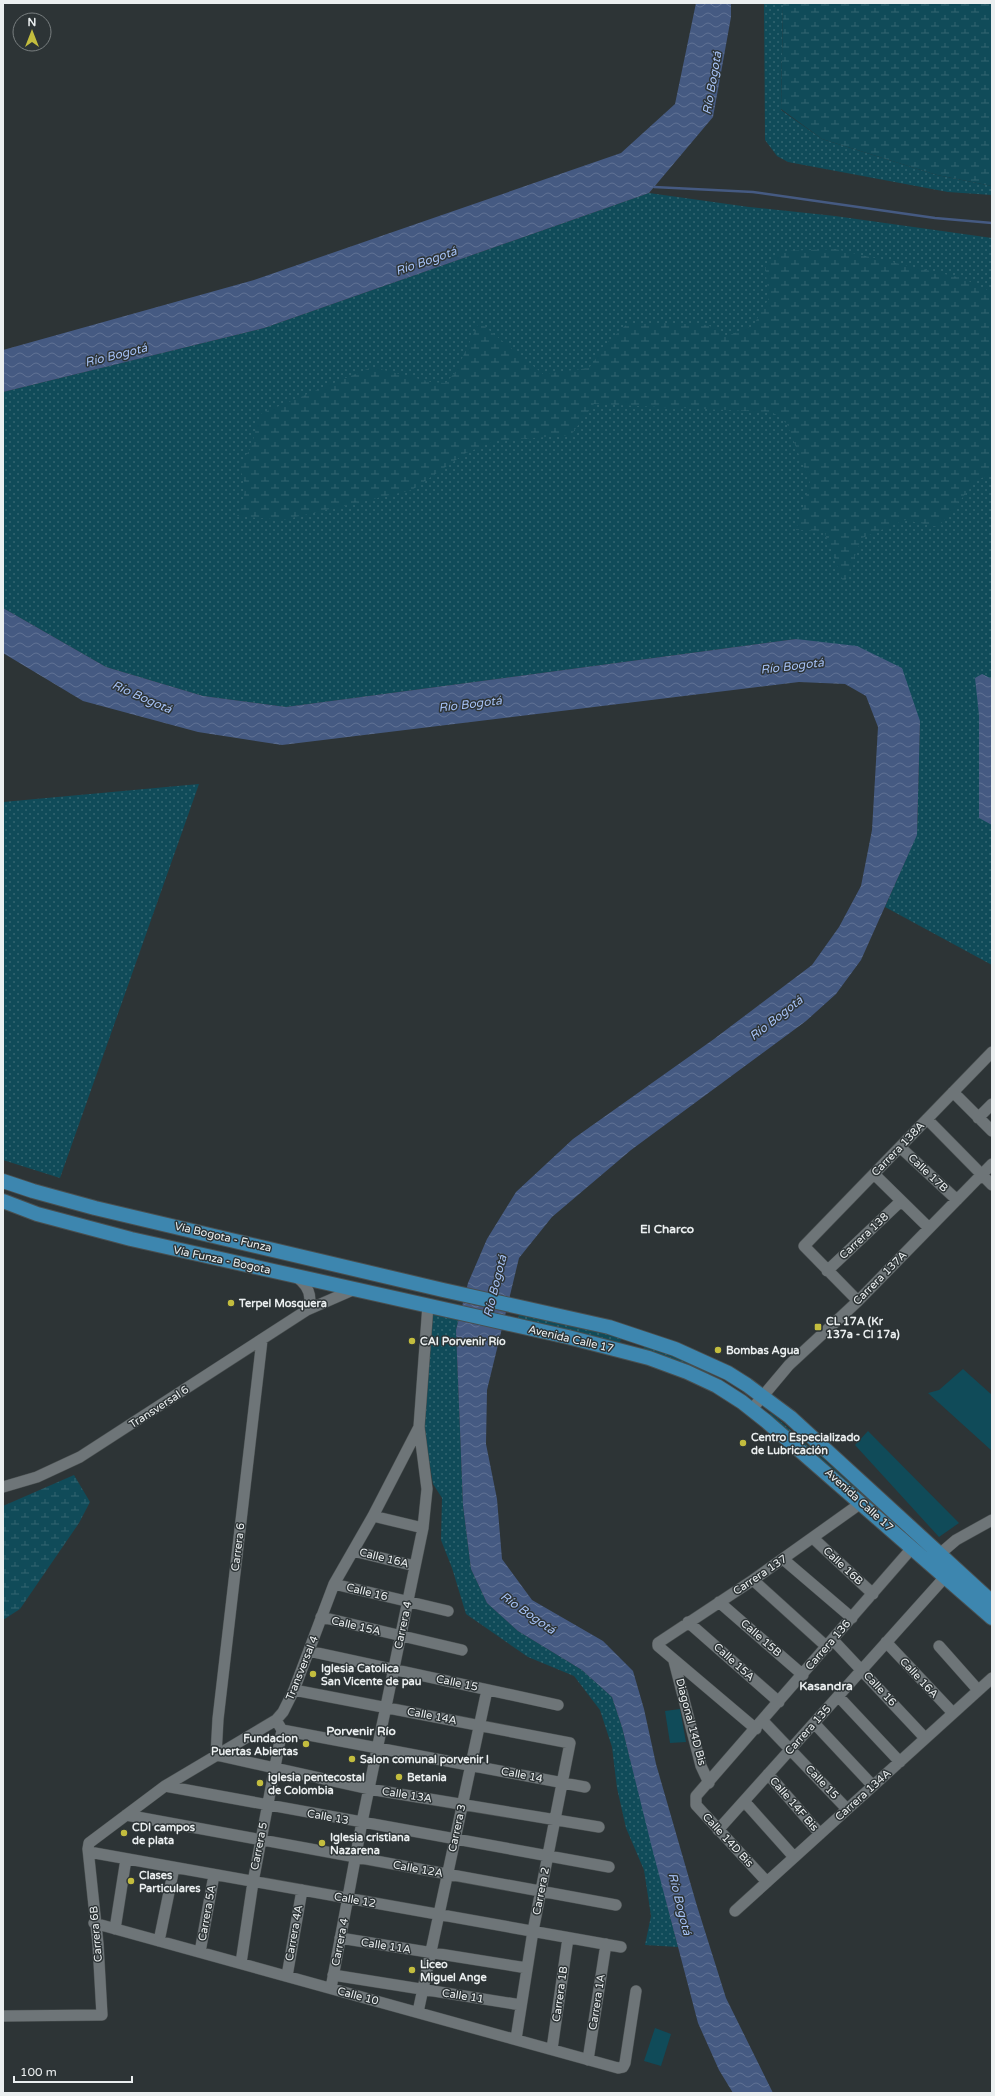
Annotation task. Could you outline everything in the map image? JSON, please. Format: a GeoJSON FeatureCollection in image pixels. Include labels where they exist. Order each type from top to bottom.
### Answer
{"type":"FeatureCollection","features":[{"type":"Feature","properties":{"kind":"main road","name":"Vía Bogota - Funza"},"geometry":{"type":"LineString","coordinates":[[3,1181],[95,1208],[519,1307]]}},
{"type":"Feature","properties":{"kind":"main road","name":"Vía Funza - Bogota"},"geometry":{"type":"LineString","coordinates":[[3,1201],[37,1214],[166,1247],[444,1309]]}},
{"type":"Feature","properties":{"kind":"main road"},"geometry":{"type":"LineString","coordinates":[[89,1228],[95,1208]]}},
{"type":"Feature","properties":{"kind":"main road","name":"Avenida Calle 17"},"geometry":{"type":"LineString","coordinates":[[519,1307],[602,1325],[676,1349],[711,1365],[763,1396],[817,1440],[934,1559],[992,1602]]}},
{"type":"Feature","properties":{"kind":"main road","name":"Avenida Calle 17"},"geometry":{"type":"LineString","coordinates":[[444,1309],[633,1354],[702,1378],[732,1395],[752,1409],[796,1444],[912,1548],[934,1559],[945,1576],[992,1618]]}},
{"type":"Feature","properties":{"kind":"main road"},"geometry":{"type":"LineString","coordinates":[[633,1354],[638,1336]]}},
{"type":"Feature","properties":{"kind":"street","name":"Carrera 138A"},"geometry":{"type":"LineString","coordinates":[[827,1271],[804,1246],[992,1052]]}},
{"type":"Feature","properties":{"kind":"street"},"geometry":{"type":"LineString","coordinates":[[953,1092],[992,1131]]}},
{"type":"Feature","properties":{"kind":"street"},"geometry":{"type":"LineString","coordinates":[[978,1118],[992,1104]]}},
{"type":"Feature","properties":{"kind":"street"},"geometry":{"type":"LineString","coordinates":[[927,1119],[992,1185]]}},
{"type":"Feature","properties":{"kind":"street","name":"Calle 17B"},"geometry":{"type":"LineString","coordinates":[[900,1147],[956,1200]]}},
{"type":"Feature","properties":{"kind":"street","name":"Carrera 137A"},"geometry":{"type":"LineString","coordinates":[[752,1409],[790,1365],[858,1301],[992,1164]]}},
{"type":"Feature","properties":{"kind":"street"},"geometry":{"type":"LineString","coordinates":[[874,1174],[929,1228]]}},
{"type":"Feature","properties":{"kind":"street","name":"Carrera 138"},"geometry":{"type":"LineString","coordinates":[[827,1271],[902,1201]]}},
{"type":"Feature","properties":{"kind":"street"},"geometry":{"type":"LineString","coordinates":[[827,1271],[858,1301]]}},
{"type":"Feature","properties":{"kind":"street"},"geometry":{"type":"LineString","coordinates":[[294,1275],[308,1288],[310,1299],[307,1310]]}},
{"type":"Feature","properties":{"kind":"street","name":"Transversal 6"},"geometry":{"type":"LineString","coordinates":[[3,1487],[37,1477],[80,1457],[307,1310],[355,1289]]}},
{"type":"Feature","properties":{"kind":"street","name":"Carrera 4"},"geometry":{"type":"LineString","coordinates":[[331,1988],[362,1822],[423,1528],[427,1489],[419,1427],[428,1305]]}},
{"type":"Feature","properties":{"kind":"street","name":"Carrera 6"},"geometry":{"type":"LineString","coordinates":[[216,1756],[218,1720],[262,1340]]}},
{"type":"Feature","properties":{"kind":"street","name":"Transversal 4"},"geometry":{"type":"LineString","coordinates":[[89,1852],[88,1846],[93,1838],[166,1786],[276,1720],[283,1712],[294,1690],[334,1584],[373,1516],[419,1427]]}},
{"type":"Feature","properties":{"kind":"street","name":"Carrera 137"},"geometry":{"type":"LineString","coordinates":[[657,1644],[753,1580],[861,1503]]}},
{"type":"Feature","properties":{"kind":"street"},"geometry":{"type":"LineString","coordinates":[[373,1516],[423,1528]]}},
{"type":"Feature","properties":{"kind":"street"},"geometry":{"type":"LineString","coordinates":[[934,1559],[956,1540],[992,1520]]}},
{"type":"Feature","properties":{"kind":"street","name":"Calle 16B"},"geometry":{"type":"LineString","coordinates":[[813,1538],[873,1594]]}},
{"type":"Feature","properties":{"kind":"street","name":"Carrera 136"},"geometry":{"type":"LineString","coordinates":[[696,1796],[709,1783],[912,1548]]}},
{"type":"Feature","properties":{"kind":"street","name":"Calle 16A"},"geometry":{"type":"LineString","coordinates":[[353,1551],[415,1566]]}},
{"type":"Feature","properties":{"kind":"street"},"geometry":{"type":"LineString","coordinates":[[783,1559],[852,1618]]}},
{"type":"Feature","properties":{"kind":"street","name":"Carrera 135"},"geometry":{"type":"LineString","coordinates":[[718,1830],[945,1576]]}},
{"type":"Feature","properties":{"kind":"street","name":"Calle 16"},"geometry":{"type":"LineString","coordinates":[[753,1580],[862,1669],[925,1738]]}},
{"type":"Feature","properties":{"kind":"street","name":"Calle 16"},"geometry":{"type":"LineString","coordinates":[[334,1584],[448,1611]]}},
{"type":"Feature","properties":{"kind":"street","name":"Calle 15B"},"geometry":{"type":"LineString","coordinates":[[719,1602],[803,1675]]}},
{"type":"Feature","properties":{"kind":"street","name":"Calle 15A"},"geometry":{"type":"LineString","coordinates":[[321,1617],[462,1650]]}},
{"type":"Feature","properties":{"kind":"street","name":"Calle 15A"},"geometry":{"type":"LineString","coordinates":[[688,1622],[779,1702]]}},
{"type":"Feature","properties":{"kind":"street","name":"Calle 16A"},"geometry":{"type":"LineString","coordinates":[[886,1642],[953,1713]]}},
{"type":"Feature","properties":{"kind":"street","name":"Calle 15"},"geometry":{"type":"LineString","coordinates":[[657,1644],[674,1661],[790,1749],[847,1809]]}},
{"type":"Feature","properties":{"kind":"street"},"geometry":{"type":"LineString","coordinates":[[939,1646],[978,1690]]}},
{"type":"Feature","properties":{"kind":"street","name":"Calle 15"},"geometry":{"type":"LineString","coordinates":[[309,1651],[558,1705]]}},
{"type":"Feature","properties":{"kind":"street","name":"Diagonal 14D Bis"},"geometry":{"type":"LineString","coordinates":[[674,1661],[701,1766],[709,1783]]}},
{"type":"Feature","properties":{"kind":"street","name":"Carrera 134A"},"geometry":{"type":"LineString","coordinates":[[735,1911],[992,1678]]}},
{"type":"Feature","properties":{"kind":"street","name":"Calle 14A"},"geometry":{"type":"LineString","coordinates":[[294,1690],[570,1743]]}},
{"type":"Feature","properties":{"kind":"street","name":"Carrera 3"},"geometry":{"type":"LineString","coordinates":[[418,2012],[487,1690]]}},
{"type":"Feature","properties":{"kind":"street"},"geometry":{"type":"LineString","coordinates":[[838,1696],[900,1762]]}},
{"type":"Feature","properties":{"kind":"street"},"geometry":{"type":"LineString","coordinates":[[276,1720],[282,1730]]}},
{"type":"Feature","properties":{"kind":"street"},"geometry":{"type":"LineString","coordinates":[[814,1723],[873,1786]]}},
{"type":"Feature","properties":{"kind":"street","name":"Calle 14"},"geometry":{"type":"LineString","coordinates":[[282,1730],[585,1787]]}},
{"type":"Feature","properties":{"kind":"street","name":"Carrera 5"},"geometry":{"type":"LineString","coordinates":[[241,1964],[260,1840],[282,1730]]}},
{"type":"Feature","properties":{"kind":"street","name":"Carrera 2"},"geometry":{"type":"LineString","coordinates":[[516,2039],[533,1931],[570,1743]]}},
{"type":"Feature","properties":{"kind":"street","name":"Calle 13A"},"geometry":{"type":"LineString","coordinates":[[216,1756],[369,1789],[462,1803],[599,1827]]}},
{"type":"Feature","properties":{"kind":"street","name":"Calle 14F Bis"},"geometry":{"type":"LineString","coordinates":[[768,1774],[820,1834]]}},
{"type":"Feature","properties":{"kind":"street","name":"Calle 13"},"geometry":{"type":"LineString","coordinates":[[166,1786],[267,1806],[609,1867]]}},
{"type":"Feature","properties":{"kind":"street","name":"Calle 14D Bis"},"geometry":{"type":"LineString","coordinates":[[696,1796],[696,1804],[718,1830],[767,1882]]}},
{"type":"Feature","properties":{"kind":"street"},"geometry":{"type":"LineString","coordinates":[[744,1801],[794,1857]]}},
{"type":"Feature","properties":{"kind":"street","name":"Calle 12A"},"geometry":{"type":"LineString","coordinates":[[126,1815],[616,1905]]}},
{"type":"Feature","properties":{"kind":"street","name":"Calle 12"},"geometry":{"type":"LineString","coordinates":[[89,1852],[622,1947]]}},
{"type":"Feature","properties":{"kind":"street","name":"Carrera 6B"},"geometry":{"type":"LineString","coordinates":[[3,2016],[102,2015],[98,1944],[94,1923],[89,1852]]}},
{"type":"Feature","properties":{"kind":"street"},"geometry":{"type":"LineString","coordinates":[[115,1929],[126,1859]]}},
{"type":"Feature","properties":{"kind":"street"},"geometry":{"type":"LineString","coordinates":[[159,1941],[174,1868]]}},
{"type":"Feature","properties":{"kind":"street","name":"Carrera 5A"},"geometry":{"type":"LineString","coordinates":[[200,1952],[214,1875]]}},
{"type":"Feature","properties":{"kind":"street","name":"Carrera 4A"},"geometry":{"type":"LineString","coordinates":[[287,1976],[302,1890]]}},
{"type":"Feature","properties":{"kind":"street","name":"Calle 10"},"geometry":{"type":"LineString","coordinates":[[94,1923],[621,2068],[625,2063],[636,1992]]}},
{"type":"Feature","properties":{"kind":"street","name":"Calle 11A"},"geometry":{"type":"LineString","coordinates":[[340,1938],[527,1968]]}},
{"type":"Feature","properties":{"kind":"street","name":"Carrera 1B"},"geometry":{"type":"LineString","coordinates":[[552,2050],[568,1938]]}},
{"type":"Feature","properties":{"kind":"street","name":"Carrera 1A"},"geometry":{"type":"LineString","coordinates":[[588,2060],[606,1944]]}},
{"type":"Feature","properties":{"kind":"street","name":"Calle 11"},"geometry":{"type":"LineString","coordinates":[[334,1975],[521,2005]]}},
{"type":"Feature","properties":{"kind":"green space"},"geometry":{"type":"Polygon","coordinates":[[[764,3],[783,3],[781,110],[822,139],[937,175],[992,186],[992,195],[948,192],[788,162],[777,156],[765,140],[764,3]]]}},
{"type":"Feature","properties":{"kind":"green space"},"geometry":{"type":"Polygon","coordinates":[[[783,3],[992,3],[992,186],[937,175],[822,139],[781,109],[783,3]]]}},
{"type":"Feature","properties":{"kind":"green space"},"geometry":{"type":"Polygon","coordinates":[[[649,193],[749,207],[835,216],[992,238],[992,965],[885,907],[917,834],[920,721],[796,639],[286,707],[203,696],[106,667],[3,608],[3,392],[264,328],[649,193]]]}},
{"type":"Feature","properties":{"kind":"green space"},"geometry":{"type":"Polygon","coordinates":[[[835,249],[962,278],[992,292],[992,475],[978,479],[938,527],[905,520],[862,538],[844,584],[824,531],[796,530],[810,483],[787,424],[772,412],[594,404],[571,435],[495,441],[466,453],[412,490],[283,520],[237,516],[245,491],[244,479],[238,466],[251,448],[260,414],[372,367],[431,382],[446,383],[456,371],[479,322],[543,374],[589,368],[608,342],[626,325],[660,323],[708,325],[727,336],[753,326],[769,298],[765,266],[783,251],[835,249]]]}},
{"type":"Feature","properties":{"kind":"green space"},"geometry":{"type":"Polygon","coordinates":[[[199,784],[60,1178],[3,1160],[3,802],[199,784]]]}},
{"type":"Feature","properties":{"kind":"green space"},"geometry":{"type":"Polygon","coordinates":[[[432,1312],[459,1317],[456,1330],[463,1505],[471,1569],[487,1603],[518,1631],[582,1670],[612,1697],[622,1727],[678,1947],[645,1945],[651,1916],[644,1870],[626,1828],[617,1788],[612,1747],[600,1710],[574,1676],[528,1657],[466,1614],[452,1568],[441,1540],[442,1498],[433,1484],[423,1425],[432,1312]]]}},
{"type":"Feature","properties":{"kind":"green space"},"geometry":{"type":"Polygon","coordinates":[[[519,1312],[622,1337],[619,1344],[518,1320],[519,1312]]]}},
{"type":"Feature","properties":{"kind":"green space"},"geometry":{"type":"Polygon","coordinates":[[[645,1345],[709,1371],[708,1375],[642,1351],[645,1345]]]}},
{"type":"Feature","properties":{"kind":"green space"},"geometry":{"type":"Polygon","coordinates":[[[963,1369],[992,1395],[992,1451],[928,1393],[939,1390],[963,1369]]]}},
{"type":"Feature","properties":{"kind":"green space"},"geometry":{"type":"Polygon","coordinates":[[[771,1413],[900,1527],[897,1530],[766,1418],[771,1413]]]}},
{"type":"Feature","properties":{"kind":"green space"},"geometry":{"type":"Polygon","coordinates":[[[868,1431],[959,1523],[939,1537],[855,1445],[868,1431]]]}},
{"type":"Feature","properties":{"kind":"green space"},"geometry":{"type":"Polygon","coordinates":[[[74,1475],[90,1502],[79,1523],[20,1609],[3,1620],[3,1506],[74,1475]]]}},
{"type":"Feature","properties":{"kind":"green space"},"geometry":{"type":"Polygon","coordinates":[[[680,1709],[686,1742],[670,1743],[665,1711],[680,1709]]]}},
{"type":"Feature","properties":{"kind":"green space"},"geometry":{"type":"Polygon","coordinates":[[[655,2028],[671,2034],[661,2066],[644,2061],[655,2028]]]}},
{"type":"Feature","properties":{"kind":"water","name":"Río Bogotá"},"geometry":{"type":"Polygon","coordinates":[[[696,3],[731,3],[731,17],[713,117],[649,193],[264,328],[3,392],[3,350],[254,280],[621,153],[675,104],[696,3]]]}},
{"type":"Feature","properties":{"kind":"water","name":"Río Bogotá"},"geometry":{"type":"Polygon","coordinates":[[[3,608],[106,667],[203,696],[286,707],[796,639],[857,646],[902,668],[920,721],[917,835],[861,960],[836,994],[806,1021],[631,1150],[552,1217],[519,1258],[487,1390],[486,1444],[497,1499],[502,1559],[532,1600],[603,1641],[633,1671],[644,1709],[656,1764],[697,1906],[726,1998],[773,2093],[733,2093],[719,2070],[698,2023],[622,1727],[612,1697],[582,1670],[518,1631],[487,1603],[471,1569],[463,1505],[456,1330],[468,1283],[487,1239],[516,1192],[573,1139],[714,1039],[812,965],[839,927],[861,886],[872,830],[878,727],[866,696],[845,684],[799,682],[282,745],[198,732],[83,701],[3,653],[3,608]]]}},
{"type":"Feature","properties":{"kind":"water"},"geometry":{"type":"Polygon","coordinates":[[[982,674],[992,679],[992,825],[979,818],[979,715],[975,678],[982,674]]]}},
{"type":"Feature","properties":{"kind":"waterway"},"geometry":{"type":"LineString","coordinates":[[654,187],[753,192],[935,218],[992,223]]}},
{"type":"Feature","properties":{"kind":"place","name":"Terpel Mosquera"},"geometry":{"type":"Point","coordinates":[231,1303]}},
{"type":"Feature","properties":{"kind":"place","name":"CL 17A (Kr 137a - Cl 17a)"},"geometry":{"type":"Point","coordinates":[818,1327]}},
{"type":"Feature","properties":{"kind":"place","name":"CAI Porvenir Río"},"geometry":{"type":"Point","coordinates":[412,1341]}},
{"type":"Feature","properties":{"kind":"place","name":"Bombas Agua"},"geometry":{"type":"Point","coordinates":[718,1350]}},
{"type":"Feature","properties":{"kind":"place","name":"Centro Especializado de Lubricación"},"geometry":{"type":"Point","coordinates":[743,1443]}},
{"type":"Feature","properties":{"kind":"place","name":"Iglesia Catolica San Vicente de pau"},"geometry":{"type":"Point","coordinates":[313,1674]}},
{"type":"Feature","properties":{"kind":"place","name":"Fundacion Puertas Abiertas"},"geometry":{"type":"Point","coordinates":[306,1744]}},
{"type":"Feature","properties":{"kind":"place","name":"Salon comunal porvenir l"},"geometry":{"type":"Point","coordinates":[352,1759]}},
{"type":"Feature","properties":{"kind":"place","name":"Betania"},"geometry":{"type":"Point","coordinates":[399,1777]}},
{"type":"Feature","properties":{"kind":"place","name":"iglesia pentecostal de Colombia"},"geometry":{"type":"Point","coordinates":[260,1783]}},
{"type":"Feature","properties":{"kind":"place","name":"CDI campos de plata"},"geometry":{"type":"Point","coordinates":[124,1833]}},
{"type":"Feature","properties":{"kind":"place","name":"Iglesia cristiana Nazarena"},"geometry":{"type":"Point","coordinates":[322,1843]}},
{"type":"Feature","properties":{"kind":"place","name":"Clases Particulares"},"geometry":{"type":"Point","coordinates":[131,1881]}},
{"type":"Feature","properties":{"kind":"place","name":"Liceo Miguel Ange"},"geometry":{"type":"Point","coordinates":[412,1970]}},
{"type":"Feature","properties":{"kind":"district","name":"El Charco"},"geometry":{"type":"Point","coordinates":[667,1229]}},
{"type":"Feature","properties":{"kind":"district","name":"Kasandra"},"geometry":{"type":"Point","coordinates":[826,1686]}},
{"type":"Feature","properties":{"kind":"district","name":"Porvenir Río"},"geometry":{"type":"Point","coordinates":[361,1731]}}]}
